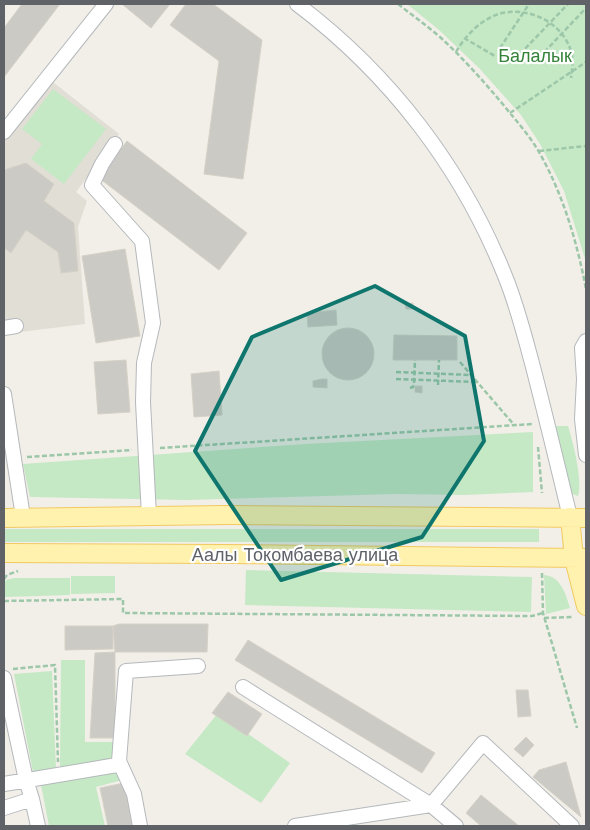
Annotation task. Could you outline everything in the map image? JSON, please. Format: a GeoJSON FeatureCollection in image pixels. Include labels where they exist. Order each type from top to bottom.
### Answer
{"type":"FeatureCollection","features":[{"type":"Feature","properties":{"kind":"main road"},"geometry":{"type":"LineString","coordinates":[[4,518],[149,516],[578,518],[580,559],[579,611]]}},
{"type":"Feature","properties":{"kind":"main road","name":"Аалы Токомбаева улица"},"geometry":{"type":"LineString","coordinates":[[4,554],[517,556],[580,559]]}},
{"type":"Feature","properties":{"kind":"street"},"geometry":{"type":"LineString","coordinates":[[4,132],[106,4]]}},
{"type":"Feature","properties":{"kind":"street"},"geometry":{"type":"LineString","coordinates":[[296,4],[318,20],[388,87],[418,122],[463,189],[488,236],[506,278],[578,518]]}},
{"type":"Feature","properties":{"kind":"street"},"geometry":{"type":"LineString","coordinates":[[115,144],[102,164],[92,185],[142,241],[153,323],[144,363],[143,402],[149,516]]}},
{"type":"Feature","properties":{"kind":"street"},"geometry":{"type":"LineString","coordinates":[[586,341],[582,348],[585,379],[582,419],[586,455]]}},
{"type":"Feature","properties":{"kind":"street"},"geometry":{"type":"LineString","coordinates":[[4,394],[23,517]]}},
{"type":"Feature","properties":{"kind":"street"},"geometry":{"type":"LineString","coordinates":[[140,826],[134,794],[119,761],[126,672],[198,666]]}},
{"type":"Feature","properties":{"kind":"street"},"geometry":{"type":"LineString","coordinates":[[8,674],[26,780],[38,826]]}},
{"type":"Feature","properties":{"kind":"street"},"geometry":{"type":"LineString","coordinates":[[243,687],[431,805],[456,826]]}},
{"type":"Feature","properties":{"kind":"street"},"geometry":{"type":"LineString","coordinates":[[295,826],[431,805],[483,743],[572,826]]}},
{"type":"Feature","properties":{"kind":"street"},"geometry":{"type":"LineString","coordinates":[[4,784],[117,765],[119,761]]}},
{"type":"Feature","properties":{"kind":"street"},"geometry":{"type":"LineString","coordinates":[[4,808],[32,799]]}},
{"type":"Feature","properties":{"kind":"path"},"geometry":{"type":"LineString","coordinates":[[398,4],[456,52],[496,95],[539,151],[554,181],[567,216],[580,258],[586,289]]}},
{"type":"Feature","properties":{"kind":"path"},"geometry":{"type":"LineString","coordinates":[[500,48],[529,4]]}},
{"type":"Feature","properties":{"kind":"path"},"geometry":{"type":"LineString","coordinates":[[520,54],[568,4]]}},
{"type":"Feature","properties":{"kind":"path"},"geometry":{"type":"LineString","coordinates":[[534,63],[586,8]]}},
{"type":"Feature","properties":{"kind":"path"},"geometry":{"type":"LineString","coordinates":[[456,52],[464,38],[487,20],[502,13],[523,12],[538,16],[550,23],[562,34],[572,55],[571,78]]}},
{"type":"Feature","properties":{"kind":"path"},"geometry":{"type":"LineString","coordinates":[[464,38],[495,56]]}},
{"type":"Feature","properties":{"kind":"path"},"geometry":{"type":"LineString","coordinates":[[510,113],[586,62]]}},
{"type":"Feature","properties":{"kind":"path"},"geometry":{"type":"LineString","coordinates":[[539,151],[586,146]]}},
{"type":"Feature","properties":{"kind":"path"},"geometry":{"type":"LineString","coordinates":[[410,388],[413,387],[415,380],[415,360]]}},
{"type":"Feature","properties":{"kind":"path"},"geometry":{"type":"LineString","coordinates":[[438,385],[439,360]]}},
{"type":"Feature","properties":{"kind":"path"},"geometry":{"type":"LineString","coordinates":[[460,362],[515,426]]}},
{"type":"Feature","properties":{"kind":"path"},"geometry":{"type":"LineString","coordinates":[[396,372],[471,375]]}},
{"type":"Feature","properties":{"kind":"path"},"geometry":{"type":"LineString","coordinates":[[396,379],[477,382]]}},
{"type":"Feature","properties":{"kind":"path"},"geometry":{"type":"LineString","coordinates":[[13,458],[536,424]]}},
{"type":"Feature","properties":{"kind":"path"},"geometry":{"type":"LineString","coordinates":[[538,444],[542,493]]}},
{"type":"Feature","properties":{"kind":"path"},"geometry":{"type":"LineString","coordinates":[[4,579],[7,575],[18,571]]}},
{"type":"Feature","properties":{"kind":"path"},"geometry":{"type":"LineString","coordinates":[[542,573],[544,618],[577,728]]}},
{"type":"Feature","properties":{"kind":"path"},"geometry":{"type":"LineString","coordinates":[[4,600],[123,599],[123,612],[532,616],[543,613]]}},
{"type":"Feature","properties":{"kind":"path"},"geometry":{"type":"LineString","coordinates":[[544,618],[579,611]]}},
{"type":"Feature","properties":{"kind":"path"},"geometry":{"type":"LineString","coordinates":[[8,674],[55,665],[58,774]]}},
{"type":"Feature","properties":{"kind":"highlighted area"},"geometry":{"type":"Polygon","coordinates":[[[375,286],[465,336],[484,441],[422,537],[281,580],[195,451],[252,337],[375,286]]]}},
{"type":"Feature","properties":{"kind":"shaded area"},"geometry":{"type":"Polygon","coordinates":[[[49,79],[119,134],[76,192],[87,201],[78,227],[85,324],[4,334],[4,138],[49,79]]]}},
{"type":"Feature","properties":{"kind":"green space","name":"Балалык"},"geometry":{"type":"Polygon","coordinates":[[[407,4],[586,4],[586,262],[564,191],[540,144],[521,115],[479,68],[439,30],[407,4]]]}},
{"type":"Feature","properties":{"kind":"green space"},"geometry":{"type":"Polygon","coordinates":[[[53,89],[106,129],[64,184],[31,159],[42,144],[22,129],[53,89]]]}},
{"type":"Feature","properties":{"kind":"green space"},"geometry":{"type":"Polygon","coordinates":[[[556,426],[568,426],[578,471],[578,496],[570,493],[551,429],[556,426]]]}},
{"type":"Feature","properties":{"kind":"green space"},"geometry":{"type":"Polygon","coordinates":[[[533,432],[533,492],[187,500],[30,497],[23,464],[305,444],[533,432]]]}},
{"type":"Feature","properties":{"kind":"green space"},"geometry":{"type":"Polygon","coordinates":[[[4,529],[539,529],[539,542],[4,542],[4,529]]]}},
{"type":"Feature","properties":{"kind":"green space"},"geometry":{"type":"Polygon","coordinates":[[[246,570],[532,577],[531,612],[245,605],[246,570]]]}},
{"type":"Feature","properties":{"kind":"green space"},"geometry":{"type":"Polygon","coordinates":[[[544,575],[550,576],[559,582],[570,608],[546,614],[544,575]]]}},
{"type":"Feature","properties":{"kind":"green space"},"geometry":{"type":"Polygon","coordinates":[[[71,576],[115,576],[115,593],[71,594],[71,576]]]}},
{"type":"Feature","properties":{"kind":"green space"},"geometry":{"type":"Polygon","coordinates":[[[14,578],[70,578],[70,595],[5,597],[4,584],[6,580],[14,578]]]}},
{"type":"Feature","properties":{"kind":"green space"},"geometry":{"type":"Polygon","coordinates":[[[61,660],[85,660],[85,742],[117,742],[117,765],[60,768],[61,660]]]}},
{"type":"Feature","properties":{"kind":"green space"},"geometry":{"type":"Polygon","coordinates":[[[52,671],[56,769],[33,772],[14,674],[52,671]]]}},
{"type":"Feature","properties":{"kind":"green space"},"geometry":{"type":"Polygon","coordinates":[[[218,713],[290,763],[261,803],[185,754],[218,713]]]}},
{"type":"Feature","properties":{"kind":"green space"},"geometry":{"type":"Polygon","coordinates":[[[118,767],[122,780],[96,787],[105,826],[49,826],[41,785],[118,767]]]}},
{"type":"Feature","properties":{"kind":"building"},"geometry":{"type":"Polygon","coordinates":[[[22,4],[60,4],[4,77],[4,28],[22,4]]]}},
{"type":"Feature","properties":{"kind":"building"},"geometry":{"type":"Polygon","coordinates":[[[122,4],[170,4],[151,28],[122,4]]]}},
{"type":"Feature","properties":{"kind":"building"},"geometry":{"type":"Polygon","coordinates":[[[186,4],[213,4],[262,40],[243,179],[204,174],[219,61],[170,25],[186,4]]]}},
{"type":"Feature","properties":{"kind":"building"},"geometry":{"type":"Polygon","coordinates":[[[127,141],[247,233],[219,270],[99,178],[127,141]]]}},
{"type":"Feature","properties":{"kind":"building"},"geometry":{"type":"Polygon","coordinates":[[[26,163],[54,184],[44,201],[74,223],[78,271],[61,273],[58,252],[26,230],[11,253],[4,248],[4,170],[26,163]]]}},
{"type":"Feature","properties":{"kind":"building"},"geometry":{"type":"Polygon","coordinates":[[[125,249],[140,336],[96,343],[82,256],[125,249]]]}},
{"type":"Feature","properties":{"kind":"building"},"geometry":{"type":"Polygon","coordinates":[[[413,303],[413,309],[406,309],[405,304],[413,303]]]}},
{"type":"Feature","properties":{"kind":"building"},"geometry":{"type":"Polygon","coordinates":[[[336,310],[337,325],[308,327],[307,313],[336,310]]]}},
{"type":"Feature","properties":{"kind":"building"},"geometry":{"type":"Polygon","coordinates":[[[348,328],[358,330],[366,336],[372,344],[374,354],[372,364],[366,372],[358,378],[348,380],[338,378],[330,372],[324,364],[322,354],[324,344],[330,336],[338,330],[348,328]]]}},
{"type":"Feature","properties":{"kind":"building"},"geometry":{"type":"Polygon","coordinates":[[[394,335],[457,336],[457,360],[393,360],[394,335]]]}},
{"type":"Feature","properties":{"kind":"building"},"geometry":{"type":"Polygon","coordinates":[[[126,360],[130,412],[98,414],[94,362],[126,360]]]}},
{"type":"Feature","properties":{"kind":"building"},"geometry":{"type":"Polygon","coordinates":[[[219,371],[222,415],[194,417],[191,374],[219,371]]]}},
{"type":"Feature","properties":{"kind":"building"},"geometry":{"type":"Polygon","coordinates":[[[327,379],[327,388],[313,387],[313,381],[327,379]]]}},
{"type":"Feature","properties":{"kind":"building"},"geometry":{"type":"Polygon","coordinates":[[[415,386],[422,386],[422,393],[415,392],[415,386]]]}},
{"type":"Feature","properties":{"kind":"building"},"geometry":{"type":"Polygon","coordinates":[[[119,624],[208,624],[207,652],[115,652],[113,626],[119,624]]]}},
{"type":"Feature","properties":{"kind":"building"},"geometry":{"type":"Polygon","coordinates":[[[65,626],[113,626],[113,649],[65,650],[65,626]]]}},
{"type":"Feature","properties":{"kind":"building"},"geometry":{"type":"Polygon","coordinates":[[[248,640],[435,753],[422,773],[235,660],[248,640]]]}},
{"type":"Feature","properties":{"kind":"building"},"geometry":{"type":"Polygon","coordinates":[[[115,652],[115,738],[90,738],[95,653],[115,652]]]}},
{"type":"Feature","properties":{"kind":"building"},"geometry":{"type":"Polygon","coordinates":[[[516,690],[528,690],[531,716],[518,717],[516,690]]]}},
{"type":"Feature","properties":{"kind":"building"},"geometry":{"type":"Polygon","coordinates":[[[228,692],[262,714],[247,736],[212,713],[228,692]]]}},
{"type":"Feature","properties":{"kind":"building"},"geometry":{"type":"Polygon","coordinates":[[[526,737],[534,745],[523,757],[514,749],[526,737]]]}},
{"type":"Feature","properties":{"kind":"building"},"geometry":{"type":"Polygon","coordinates":[[[566,762],[581,817],[533,777],[539,770],[566,762]]]}},
{"type":"Feature","properties":{"kind":"building"},"geometry":{"type":"Polygon","coordinates":[[[124,783],[132,826],[108,826],[100,788],[124,783]]]}},
{"type":"Feature","properties":{"kind":"building"},"geometry":{"type":"Polygon","coordinates":[[[481,795],[519,826],[481,826],[466,813],[481,795]]]}}]}
